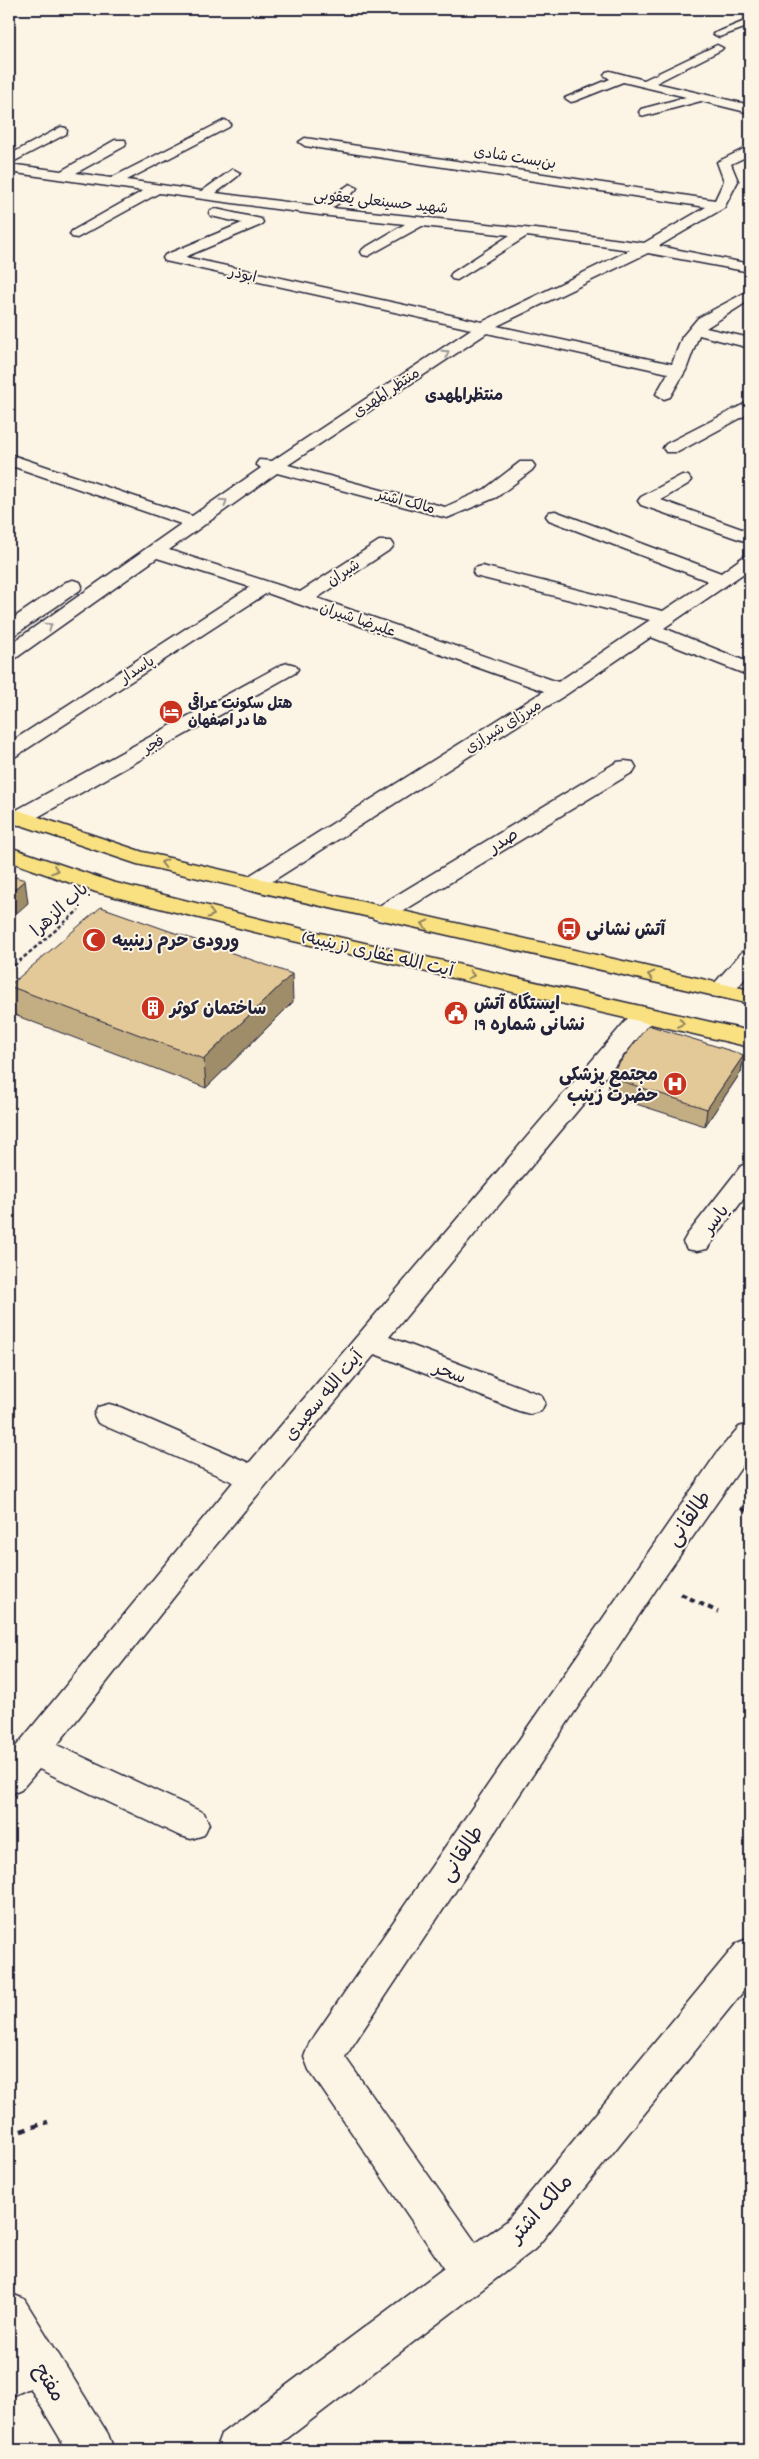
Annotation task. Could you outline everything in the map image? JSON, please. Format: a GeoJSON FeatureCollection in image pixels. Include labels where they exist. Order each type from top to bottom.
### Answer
{"type":"FeatureCollection","features":[{"type":"Feature","properties":{"kind":"main road"},"geometry":{"type":"LineString","coordinates":[[14,816],[137,857],[750,997]]}},
{"type":"Feature","properties":{"kind":"main road","name":"آیت الله غفاری (زینبیه)"},"geometry":{"type":"LineString","coordinates":[[9,854],[104,887],[267,928],[750,1039]]}},
{"type":"Feature","properties":{"kind":"street"},"geometry":{"type":"LineString","coordinates":[[742,38],[719,34],[750,22]]}},
{"type":"Feature","properties":{"kind":"street"},"geometry":{"type":"LineString","coordinates":[[644,84],[717,48]]}},
{"type":"Feature","properties":{"kind":"street"},"geometry":{"type":"LineString","coordinates":[[610,75],[750,110]]}},
{"type":"Feature","properties":{"kind":"street"},"geometry":{"type":"LineString","coordinates":[[571,98],[622,78]]}},
{"type":"Feature","properties":{"kind":"street"},"geometry":{"type":"LineString","coordinates":[[726,104],[742,96]]}},
{"type":"Feature","properties":{"kind":"street"},"geometry":{"type":"LineString","coordinates":[[645,112],[699,97]]}},
{"type":"Feature","properties":{"kind":"street"},"geometry":{"type":"LineString","coordinates":[[112,183],[225,124]]}},
{"type":"Feature","properties":{"kind":"street"},"geometry":{"type":"LineString","coordinates":[[9,160],[60,131]]}},
{"type":"Feature","properties":{"kind":"street","name":"بن‌بست شادی"},"geometry":{"type":"LineString","coordinates":[[305,142],[487,168],[719,205]]}},
{"type":"Feature","properties":{"kind":"street"},"geometry":{"type":"LineString","coordinates":[[62,176],[120,143]]}},
{"type":"Feature","properties":{"kind":"street"},"geometry":{"type":"LineString","coordinates":[[719,205],[736,182],[724,162],[750,150]]}},
{"type":"Feature","properties":{"kind":"street"},"geometry":{"type":"LineString","coordinates":[[384,165],[400,156]]}},
{"type":"Feature","properties":{"kind":"street","name":"شهید حسینعلی یعقوبی"},"geometry":{"type":"LineString","coordinates":[[9,168],[320,211],[524,232],[646,248],[750,268]]}},
{"type":"Feature","properties":{"kind":"street"},"geometry":{"type":"LineString","coordinates":[[471,180],[487,168]]}},
{"type":"Feature","properties":{"kind":"street"},"geometry":{"type":"LineString","coordinates":[[203,196],[233,173]]}},
{"type":"Feature","properties":{"kind":"street"},"geometry":{"type":"LineString","coordinates":[[320,211],[350,188]]}},
{"type":"Feature","properties":{"kind":"street"},"geometry":{"type":"LineString","coordinates":[[77,234],[156,189]]}},
{"type":"Feature","properties":{"kind":"street","name":"ابوذر"},"geometry":{"type":"LineString","coordinates":[[178,203],[256,222],[170,258],[456,322]]}},
{"type":"Feature","properties":{"kind":"street","name":"منتظر المهدی"},"geometry":{"type":"LineString","coordinates":[[9,654],[275,466],[490,323],[646,248],[719,205]]}},
{"type":"Feature","properties":{"kind":"street"},"geometry":{"type":"LineString","coordinates":[[368,252],[418,222]]}},
{"type":"Feature","properties":{"kind":"street"},"geometry":{"type":"LineString","coordinates":[[456,276],[524,232]]}},
{"type":"Feature","properties":{"kind":"street"},"geometry":{"type":"LineString","coordinates":[[664,394],[678,370],[690,337],[703,321],[750,294]]}},
{"type":"Feature","properties":{"kind":"street"},"geometry":{"type":"LineString","coordinates":[[440,334],[456,322],[490,323],[678,370]]}},
{"type":"Feature","properties":{"kind":"street"},"geometry":{"type":"LineString","coordinates":[[696,330],[750,343]]}},
{"type":"Feature","properties":{"kind":"street"},"geometry":{"type":"LineString","coordinates":[[672,448],[750,406]]}},
{"type":"Feature","properties":{"kind":"street"},"geometry":{"type":"LineString","coordinates":[[159,527],[327,411]]}},
{"type":"Feature","properties":{"kind":"street"},"geometry":{"type":"LineString","coordinates":[[9,459],[194,523]]}},
{"type":"Feature","properties":{"kind":"street","name":"مالک اشتر"},"geometry":{"type":"LineString","coordinates":[[255,461],[447,512],[491,493],[526,466]]}},
{"type":"Feature","properties":{"kind":"street"},"geometry":{"type":"LineString","coordinates":[[682,480],[647,501],[750,538]]}},
{"type":"Feature","properties":{"kind":"street"},"geometry":{"type":"LineString","coordinates":[[555,516],[723,580]]}},
{"type":"Feature","properties":{"kind":"street","name":"شیران"},"geometry":{"type":"LineString","coordinates":[[302,599],[385,545]]}},
{"type":"Feature","properties":{"kind":"street","name":"علیرضا شیران"},"geometry":{"type":"LineString","coordinates":[[154,551],[265,586],[560,690]]}},
{"type":"Feature","properties":{"kind":"street","name":"میرزای شیرازی"},"geometry":{"type":"LineString","coordinates":[[252,884],[560,690],[750,562]]}},
{"type":"Feature","properties":{"kind":"street"},"geometry":{"type":"LineString","coordinates":[[482,572],[666,618]]}},
{"type":"Feature","properties":{"kind":"street"},"geometry":{"type":"LineString","coordinates":[[9,630],[88,576]]}},
{"type":"Feature","properties":{"kind":"street","name":"پاسدار"},"geometry":{"type":"LineString","coordinates":[[9,752],[265,586]]}},
{"type":"Feature","properties":{"kind":"street"},"geometry":{"type":"LineString","coordinates":[[649,629],[750,670]]}},
{"type":"Feature","properties":{"kind":"street","name":"فجر"},"geometry":{"type":"LineString","coordinates":[[14,816],[288,669]]}},
{"type":"Feature","properties":{"kind":"street","name":"صدر"},"geometry":{"type":"LineString","coordinates":[[382,914],[625,767]]}},
{"type":"Feature","properties":{"kind":"street"},"geometry":{"type":"LineString","coordinates":[[721,990],[750,957]]}},
{"type":"Feature","properties":{"kind":"street","name":"آیت الله سعیدی"},"geometry":{"type":"LineString","coordinates":[[9,1780],[189,1554],[644,1015]]}},
{"type":"Feature","properties":{"kind":"street","name":"یاسر"},"geometry":{"type":"LineString","coordinates":[[697,1242],[750,1172]]}},
{"type":"Feature","properties":{"kind":"street","name":"سحر"},"geometry":{"type":"LineString","coordinates":[[369,1341],[530,1403]]}},
{"type":"Feature","properties":{"kind":"street"},"geometry":{"type":"LineString","coordinates":[[109,1415],[254,1478]]}},
{"type":"Feature","properties":{"kind":"street","name":"طالقانی"},"geometry":{"type":"LineString","coordinates":[[472,2273],[323,2057],[648,1576],[728,1461],[750,1436]]}},
{"type":"Feature","properties":{"kind":"street"},"geometry":{"type":"LineString","coordinates":[[33,1750],[191,1824]]}},
{"type":"Feature","properties":{"kind":"street","name":"مالک اشتر"},"geometry":{"type":"LineString","coordinates":[[237,2450],[521,2235],[750,1955]]}},
{"type":"Feature","properties":{"kind":"street","name":"مفتح"},"geometry":{"type":"LineString","coordinates":[[9,2314],[22,2368],[92,2450]]}},
{"type":"Feature","properties":{"kind":"path","name":"باب الزهرا"},"geometry":{"type":"LineString","coordinates":[[9,970],[104,887]]}},
{"type":"Feature","properties":{"kind":"path"},"geometry":{"type":"LineString","coordinates":[[9,2135],[48,2122]]}},
{"type":"Feature","properties":{"kind":"building"},"geometry":{"type":"Polygon","coordinates":[[[9,875],[25,880],[9,894],[9,875]]]}},
{"type":"Feature","properties":{"kind":"building","name":"ساختمان کوثر"},"geometry":{"type":"Polygon","coordinates":[[[101,907],[292,974],[204,1059],[9,986],[101,907]]]}},
{"type":"Feature","properties":{"kind":"building","name":"مجتمع پزشکی حضرت زینب"},"geometry":{"type":"Polygon","coordinates":[[[648,1025],[744,1055],[707,1109],[609,1077],[648,1025]]]}},
{"type":"Feature","properties":{"kind":"place","name":"هتل سکونت عراقی ها در اصفهان"},"geometry":{"type":"Point","coordinates":[171,712]}},
{"type":"Feature","properties":{"kind":"place","name":"آتش نشانی"},"geometry":{"type":"Point","coordinates":[569,929]}},
{"type":"Feature","properties":{"kind":"place","name":"ورودی حرم زینبیه"},"geometry":{"type":"Point","coordinates":[94,940]}},
{"type":"Feature","properties":{"kind":"place","name":"ساختمان کوثر"},"geometry":{"type":"Point","coordinates":[153,1008]}},
{"type":"Feature","properties":{"kind":"place","name":"ایستگاه آتش نشانی شماره 19"},"geometry":{"type":"Point","coordinates":[456,1013]}},
{"type":"Feature","properties":{"kind":"place","name":"مجتمع پزشکی حضرت زینب"},"geometry":{"type":"Point","coordinates":[675,1084]}},
{"type":"Feature","properties":{"kind":"district","name":"منتظرالمهدی"},"geometry":{"type":"Point","coordinates":[464,394]}}]}
